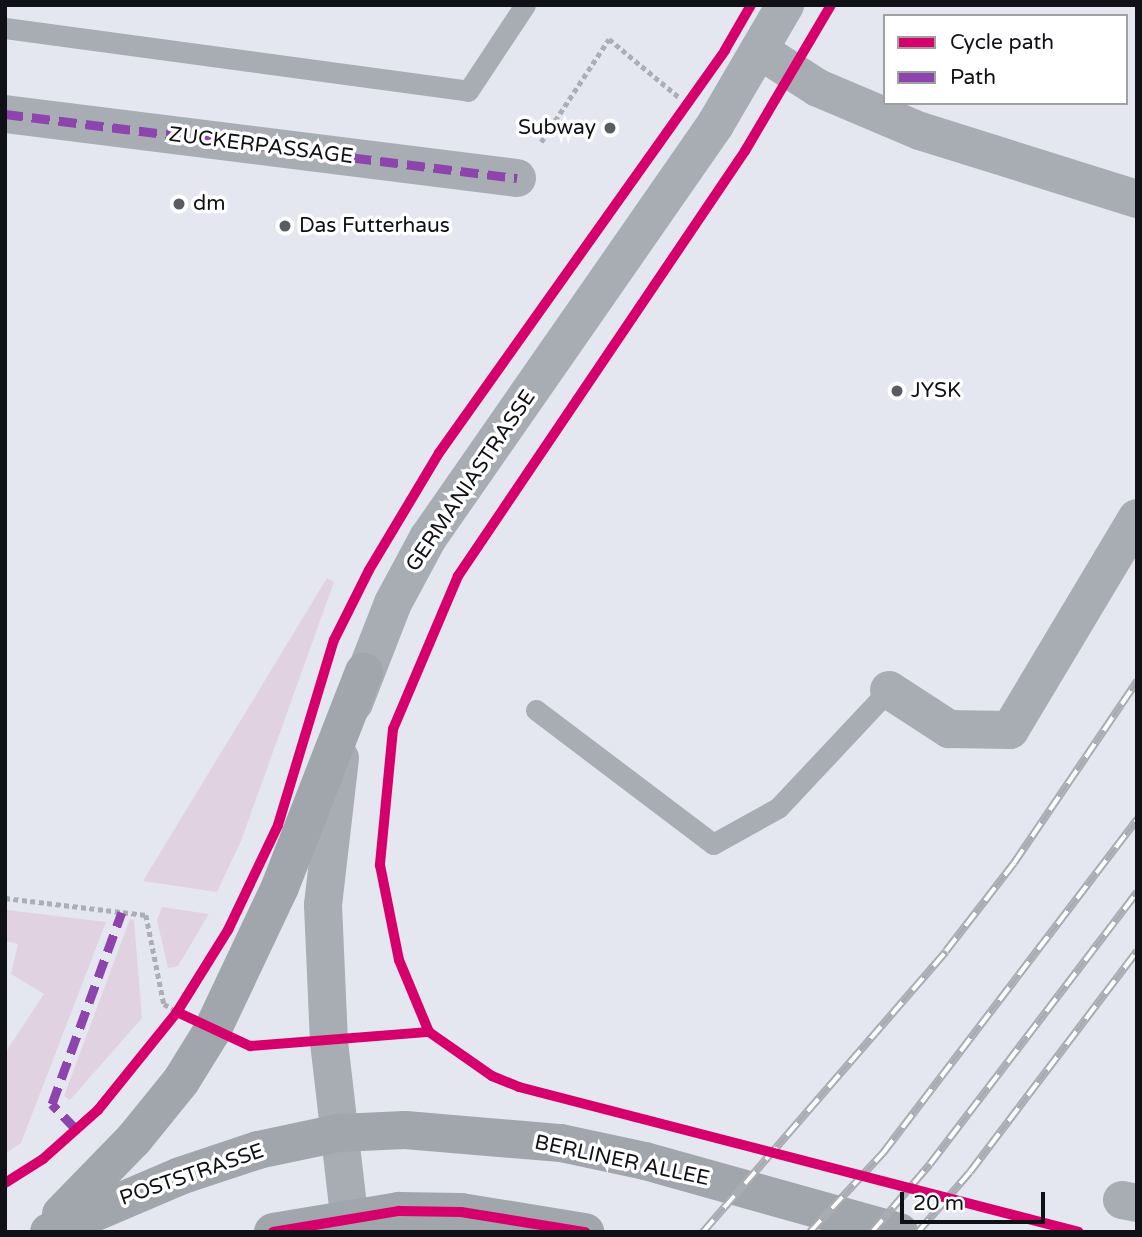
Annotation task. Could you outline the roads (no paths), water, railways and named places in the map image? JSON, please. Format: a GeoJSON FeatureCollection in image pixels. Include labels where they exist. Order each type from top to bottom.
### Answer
{"type":"FeatureCollection","features":[{"type":"Feature","properties":{"kind":"main road"},"geometry":{"type":"LineString","coordinates":[[40,1232],[85,1193],[134,1139],[212,1031],[280,887],[364,672]]}},
{"type":"Feature","properties":{"kind":"main road","name":"BERLINER ALLEE"},"geometry":{"type":"LineString","coordinates":[[339,1133],[405,1130],[561,1143],[645,1161],[899,1232]]}},
{"type":"Feature","properties":{"kind":"main road","name":"POSTSTRASSE"},"geometry":{"type":"LineString","coordinates":[[49,1232],[180,1175],[258,1150],[339,1133]]}},
{"type":"Feature","properties":{"kind":"main road"},"geometry":{"type":"LineString","coordinates":[[273,1232],[349,1216],[461,1212],[585,1232]]}},
{"type":"Feature","properties":{"kind":"street","name":"GERMANIASTRASSE"},"geometry":{"type":"LineString","coordinates":[[349,1216],[329,1042],[326,852],[333,789],[364,672],[428,538],[715,125],[785,5]]}},
{"type":"Feature","properties":{"kind":"street"},"geometry":{"type":"LineString","coordinates":[[759,50],[818,88],[920,131],[1137,199]]}},
{"type":"Feature","properties":{"kind":"street","name":"ZUCKERPASSAGE"},"geometry":{"type":"LineString","coordinates":[[5,114],[517,178]]}},
{"type":"Feature","properties":{"kind":"street"},"geometry":{"type":"LineString","coordinates":[[889,690],[949,729],[1010,730],[1137,518]]}},
{"type":"Feature","properties":{"kind":"lane"},"geometry":{"type":"LineString","coordinates":[[5,27],[468,91],[525,5]]}},
{"type":"Feature","properties":{"kind":"lane"},"geometry":{"type":"LineString","coordinates":[[536,710],[713,844],[778,808],[889,690]]}},
{"type":"Feature","properties":{"kind":"railway"},"geometry":{"type":"LineString","coordinates":[[703,1232],[946,951],[1014,863],[1137,681]]}},
{"type":"Feature","properties":{"kind":"railway"},"geometry":{"type":"LineString","coordinates":[[810,1232],[883,1153],[1137,819]]}},
{"type":"Feature","properties":{"kind":"railway"},"geometry":{"type":"LineString","coordinates":[[872,1232],[930,1164],[1137,892]]}},
{"type":"Feature","properties":{"kind":"railway"},"geometry":{"type":"LineString","coordinates":[[918,1232],[970,1172],[1137,951]]}},
{"type":"Feature","properties":{"kind":"place","name":"Subway"},"geometry":{"type":"Point","coordinates":[610,128]}},
{"type":"Feature","properties":{"kind":"place","name":"dm"},"geometry":{"type":"Point","coordinates":[179,204]}},
{"type":"Feature","properties":{"kind":"place","name":"Das Futterhaus"},"geometry":{"type":"Point","coordinates":[285,226]}},
{"type":"Feature","properties":{"kind":"place","name":"JYSK"},"geometry":{"type":"Point","coordinates":[897,391]}}]}
